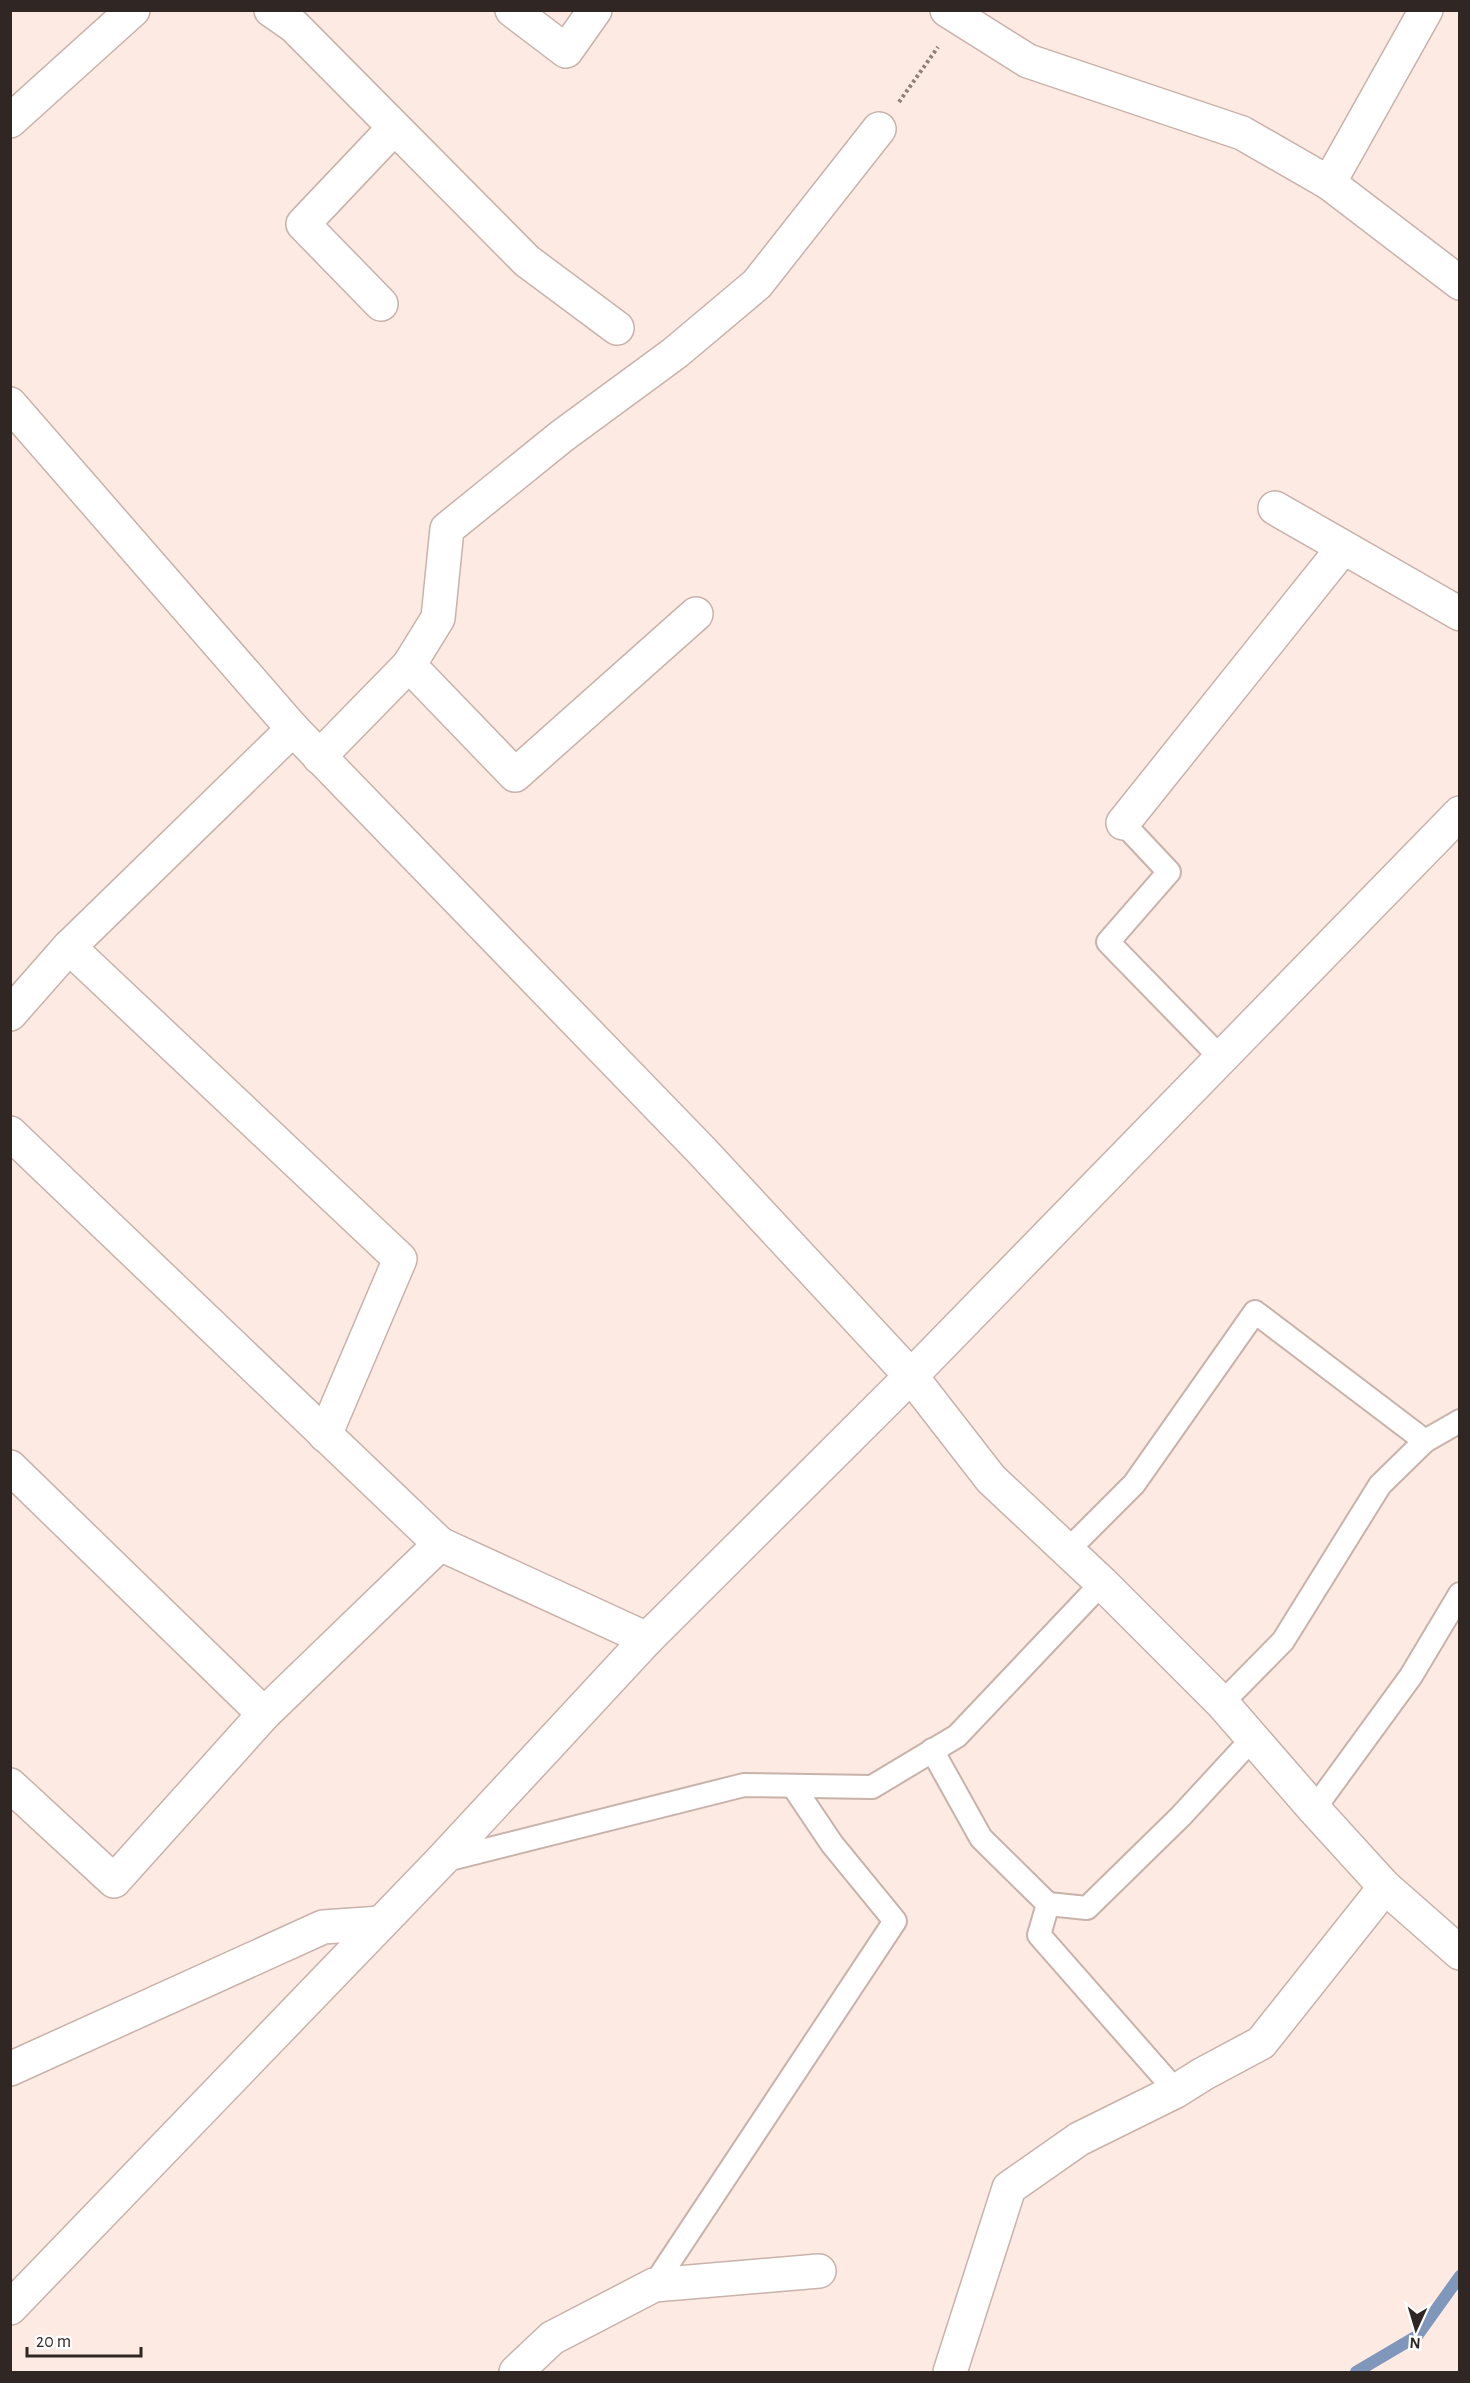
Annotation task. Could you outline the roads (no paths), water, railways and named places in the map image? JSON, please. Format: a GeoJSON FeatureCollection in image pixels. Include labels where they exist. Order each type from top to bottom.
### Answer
{"type":"FeatureCollection","features":[{"type":"Feature","properties":{"kind":"street"},"geometry":{"type":"LineString","coordinates":[[10,121],[133,10]]}},
{"type":"Feature","properties":{"kind":"street"},"geometry":{"type":"LineString","coordinates":[[271,10],[294,26],[527,261],[617,328]]}},
{"type":"Feature","properties":{"kind":"street"},"geometry":{"type":"LineString","coordinates":[[512,10],[566,51],[595,10]]}},
{"type":"Feature","properties":{"kind":"street"},"geometry":{"type":"LineString","coordinates":[[1329,183],[1426,10]]}},
{"type":"Feature","properties":{"kind":"street"},"geometry":{"type":"LineString","coordinates":[[953,14],[1028,61],[1242,133],[1329,183],[1460,283]]}},
{"type":"Feature","properties":{"kind":"street"},"geometry":{"type":"LineString","coordinates":[[381,304],[303,224],[394,128]]}},
{"type":"Feature","properties":{"kind":"street"},"geometry":{"type":"LineString","coordinates":[[320,757],[409,665],[438,618],[447,529],[562,436],[675,353],[757,284],[879,129]]}},
{"type":"Feature","properties":{"kind":"street"},"geometry":{"type":"LineString","coordinates":[[10,404],[292,729],[701,1150],[911,1376],[991,1479],[1102,1583],[1222,1703],[1385,1887],[1460,1953]]}},
{"type":"Feature","properties":{"kind":"street"},"geometry":{"type":"LineString","coordinates":[[1275,508],[1460,614]]}},
{"type":"Feature","properties":{"kind":"street"},"geometry":{"type":"LineString","coordinates":[[1123,823],[1343,548]]}},
{"type":"Feature","properties":{"kind":"street"},"geometry":{"type":"LineString","coordinates":[[409,665],[515,775],[696,614]]}},
{"type":"Feature","properties":{"kind":"street"},"geometry":{"type":"LineString","coordinates":[[10,1014],[69,947],[292,729]]}},
{"type":"Feature","properties":{"kind":"street"},"geometry":{"type":"LineString","coordinates":[[10,2308],[441,1862],[647,1639],[911,1376],[1460,813]]}},
{"type":"Feature","properties":{"kind":"street"},"geometry":{"type":"LineString","coordinates":[[69,947],[400,1259],[325,1435]]}},
{"type":"Feature","properties":{"kind":"street"},"geometry":{"type":"LineString","coordinates":[[10,1133],[440,1544],[647,1639]]}},
{"type":"Feature","properties":{"kind":"street"},"geometry":{"type":"LineString","coordinates":[[10,1467],[264,1714]]}},
{"type":"Feature","properties":{"kind":"street"},"geometry":{"type":"LineString","coordinates":[[10,1785],[114,1881],[264,1714],[440,1544]]}},
{"type":"Feature","properties":{"kind":"street"},"geometry":{"type":"LineString","coordinates":[[950,2373],[1009,2188],[1079,2139],[1176,2091],[1262,2043],[1385,1887]]}},
{"type":"Feature","properties":{"kind":"street"},"geometry":{"type":"LineString","coordinates":[[10,2069],[323,1927],[381,1923]]}},
{"type":"Feature","properties":{"kind":"street"},"geometry":{"type":"LineString","coordinates":[[516,2373],[552,2338],[654,2285],[819,2271]]}},
{"type":"Feature","properties":{"kind":"lane"},"geometry":{"type":"LineString","coordinates":[[1123,823],[1169,872],[1108,942],[1221,1058]]}},
{"type":"Feature","properties":{"kind":"lane"},"geometry":{"type":"LineString","coordinates":[[1067,1551],[1134,1484],[1255,1312],[1425,1441]]}},
{"type":"Feature","properties":{"kind":"lane"},"geometry":{"type":"LineString","coordinates":[[1222,1703],[1283,1641],[1380,1485],[1425,1441],[1460,1421]]}},
{"type":"Feature","properties":{"kind":"lane"},"geometry":{"type":"LineString","coordinates":[[441,1862],[744,1785],[872,1787],[957,1736],[1102,1583]]}},
{"type":"Feature","properties":{"kind":"lane"},"geometry":{"type":"LineString","coordinates":[[1314,1809],[1411,1676],[1460,1594]]}},
{"type":"Feature","properties":{"kind":"lane"},"geometry":{"type":"LineString","coordinates":[[932,1750],[981,1838],[1048,1904],[1087,1908],[1181,1816],[1253,1738]]}},
{"type":"Feature","properties":{"kind":"lane"},"geometry":{"type":"LineString","coordinates":[[654,2285],[895,1921],[832,1844],[793,1786]]}},
{"type":"Feature","properties":{"kind":"lane"},"geometry":{"type":"LineString","coordinates":[[1048,1904],[1039,1935],[1176,2091]]}},
{"type":"Feature","properties":{"kind":"waterway"},"geometry":{"type":"LineString","coordinates":[[1356,2372],[1417,2336],[1460,2276]]}}]}
